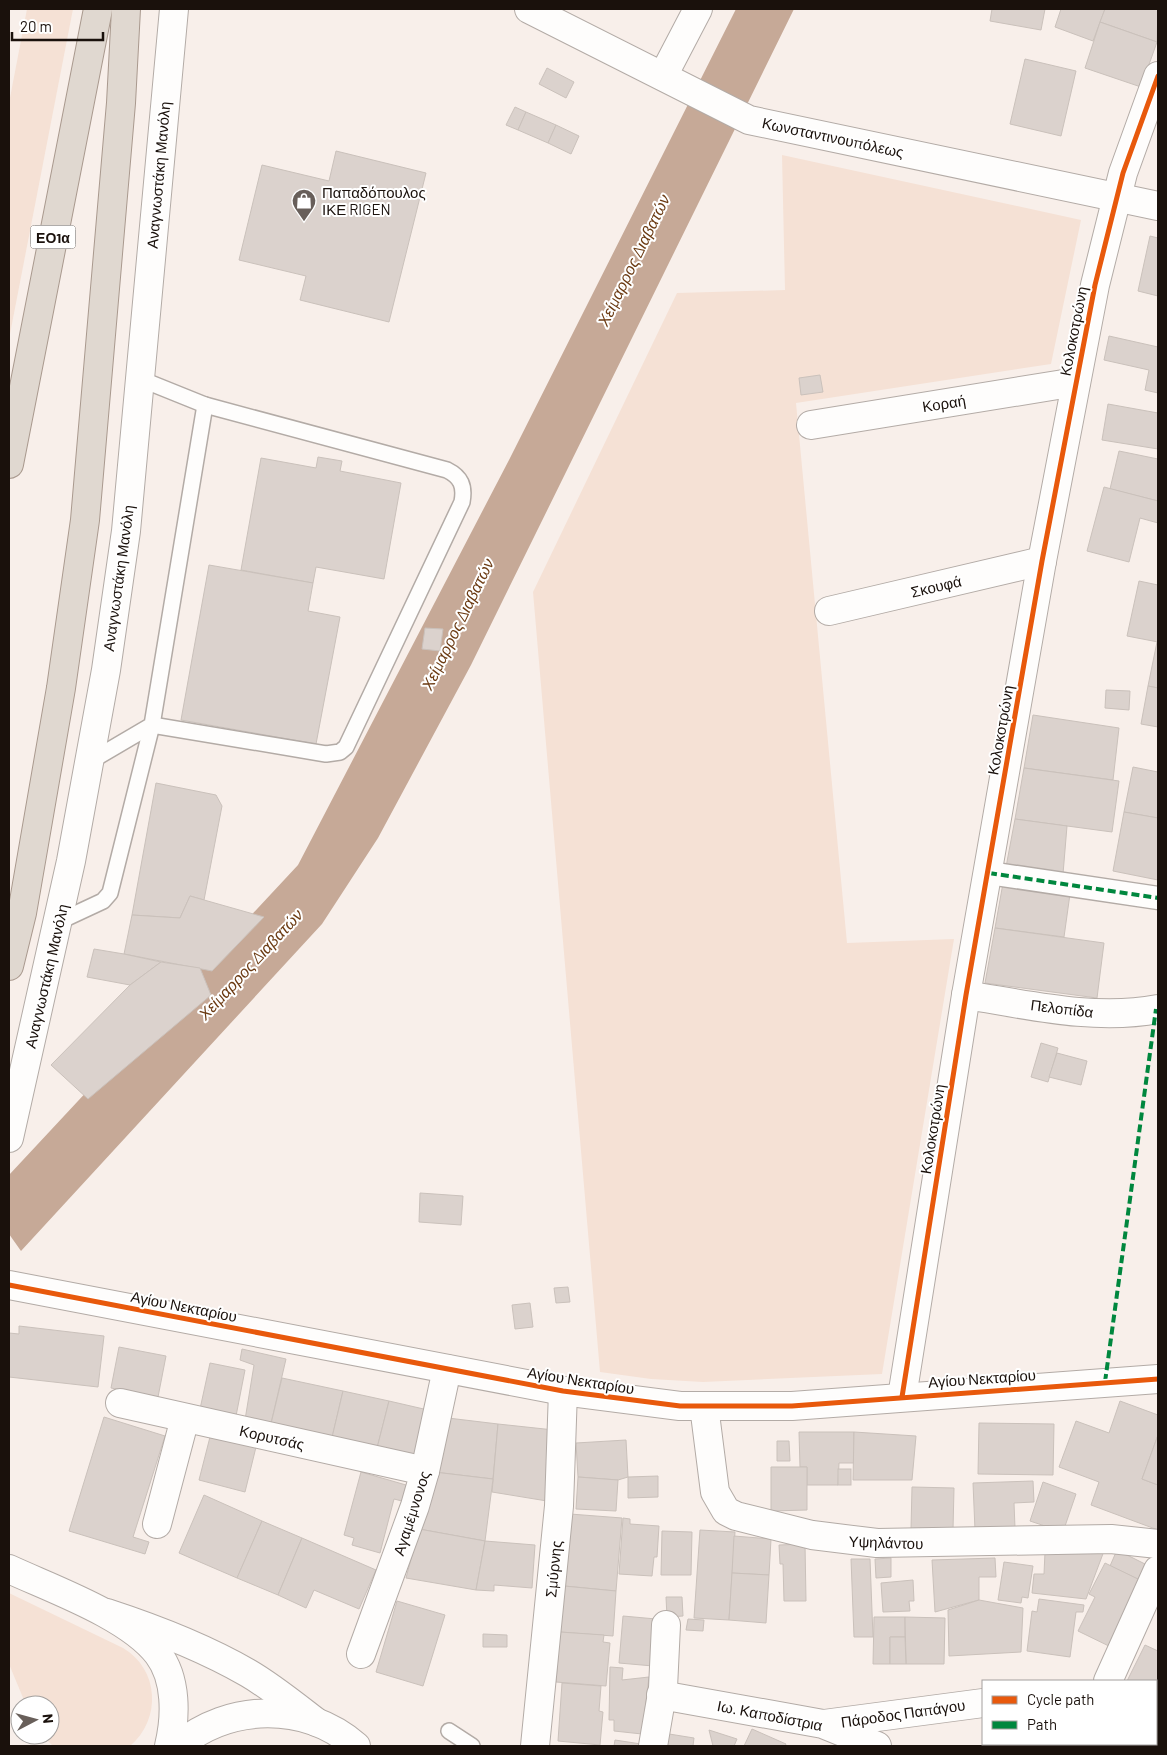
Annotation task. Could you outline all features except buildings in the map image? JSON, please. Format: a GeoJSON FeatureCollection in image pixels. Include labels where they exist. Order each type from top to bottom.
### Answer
{"type":"FeatureCollection","features":[{"type":"Feature","properties":{"kind":"highway","name":"ΕΟ1α"},"geometry":{"type":"LineString","coordinates":[[9,464],[98,9]]}},
{"type":"Feature","properties":{"kind":"highway"},"geometry":{"type":"LineString","coordinates":[[9,966],[22,913],[61,688],[85,520],[121,103],[126,9]]}},
{"type":"Feature","properties":{"kind":"street","name":"Αναγνωστάκη Μανόλη"},"geometry":{"type":"LineString","coordinates":[[9,1138],[58,922],[89,762],[126,530],[138,378],[174,9]]}},
{"type":"Feature","properties":{"kind":"street","name":"Κωνσταντινουπόλεως"},"geometry":{"type":"LineString","coordinates":[[529,9],[749,120],[1158,206]]}},
{"type":"Feature","properties":{"kind":"street"},"geometry":{"type":"LineString","coordinates":[[663,76],[698,9]]}},
{"type":"Feature","properties":{"kind":"street","name":"Κολοκοτρώνη"},"geometry":{"type":"LineString","coordinates":[[902,1397],[966,995],[1042,561],[1076,382],[1095,285],[1116,197],[1158,76]]}},
{"type":"Feature","properties":{"kind":"street","name":"Κοραή"},"geometry":{"type":"LineString","coordinates":[[811,425],[1076,382]]}},
{"type":"Feature","properties":{"kind":"street","name":"Σκουφά"},"geometry":{"type":"LineString","coordinates":[[829,611],[1042,561]]}},
{"type":"Feature","properties":{"kind":"street"},"geometry":{"type":"LineString","coordinates":[[988,873],[1158,898]]}},
{"type":"Feature","properties":{"kind":"street","name":"Πελοπίδα"},"geometry":{"type":"LineString","coordinates":[[966,995],[1081,1012],[1131,1012],[1158,1008]]}},
{"type":"Feature","properties":{"kind":"street","name":"Αγίου Νεκταρίου"},"geometry":{"type":"LineString","coordinates":[[9,1286],[447,1368],[563,1392],[654,1403],[704,1406],[792,1406],[1158,1379]]}},
{"type":"Feature","properties":{"kind":"street","name":"Αγαμέμνονος"},"geometry":{"type":"LineString","coordinates":[[361,1654],[404,1538],[425,1471],[447,1368]]}},
{"type":"Feature","properties":{"kind":"street","name":"Σμύρνης"},"geometry":{"type":"LineString","coordinates":[[535,1746],[559,1506],[563,1392]]}},
{"type":"Feature","properties":{"kind":"street","name":"Κορυτσάς"},"geometry":{"type":"LineString","coordinates":[[120,1403],[425,1471]]}},
{"type":"Feature","properties":{"kind":"street","name":"Υψηλάντου"},"geometry":{"type":"LineString","coordinates":[[704,1406],[715,1492],[726,1511],[736,1516],[812,1535],[877,1543],[1111,1539],[1158,1544]]}},
{"type":"Feature","properties":{"kind":"street"},"geometry":{"type":"LineString","coordinates":[[157,1524],[185,1418]]}},
{"type":"Feature","properties":{"kind":"street"},"geometry":{"type":"LineString","coordinates":[[9,1569],[107,1613],[162,1631],[221,1658],[275,1690],[316,1722],[345,1737],[356,1746]]}},
{"type":"Feature","properties":{"kind":"street"},"geometry":{"type":"LineString","coordinates":[[1108,1680],[1158,1570]]}},
{"type":"Feature","properties":{"kind":"street"},"geometry":{"type":"LineString","coordinates":[[107,1613],[152,1648],[166,1668],[174,1713],[169,1746]]}},
{"type":"Feature","properties":{"kind":"street"},"geometry":{"type":"LineString","coordinates":[[653,1746],[661,1695],[666,1625]]}},
{"type":"Feature","properties":{"kind":"street","name":"Ιω. Καποδίστρια"},"geometry":{"type":"LineString","coordinates":[[661,1695],[823,1724],[877,1746]]}},
{"type":"Feature","properties":{"kind":"street","name":"Πάροδος Παπάγου"},"geometry":{"type":"LineString","coordinates":[[823,1724],[982,1702]]}},
{"type":"Feature","properties":{"kind":"street"},"geometry":{"type":"LineString","coordinates":[[178,1746],[216,1722],[246,1714],[277,1713],[316,1722]]}},
{"type":"Feature","properties":{"kind":"lane"},"geometry":{"type":"LineString","coordinates":[[89,762],[152,726],[326,754],[340,752],[346,747],[354,732],[462,502],[464,492],[462,482],[456,474],[447,470],[205,405],[138,378]]}},
{"type":"Feature","properties":{"kind":"lane"},"geometry":{"type":"LineString","coordinates":[[58,922],[98,903],[110,893],[152,726],[205,405]]}},
{"type":"Feature","properties":{"kind":"lane"},"geometry":{"type":"LineString","coordinates":[[449,1731],[472,1746]]}},
{"type":"Feature","properties":{"kind":"shaded area"},"geometry":{"type":"Polygon","coordinates":[[[27,9],[73,9],[9,339],[9,103],[27,9]]]}},
{"type":"Feature","properties":{"kind":"shaded area"},"geometry":{"type":"Polygon","coordinates":[[[782,155],[1081,220],[1051,364],[796,403],[847,943],[954,939],[882,1374],[703,1382],[651,1379],[600,1372],[533,592],[677,293],[785,290],[782,155]]]}},
{"type":"Feature","properties":{"kind":"shaded area"},"geometry":{"type":"Polygon","coordinates":[[[9,1593],[123,1648],[135,1657],[144,1668],[152,1695],[151,1709],[147,1722],[140,1735],[130,1746],[53,1746],[60,1745],[60,1695],[22,1695],[9,1664],[9,1593]]]}},
{"type":"Feature","properties":{"kind":"water","name":"Χείμαρρος Διαβατών"},"geometry":{"type":"Polygon","coordinates":[[[736,9],[794,9],[471,665],[378,838],[322,924],[21,1251],[9,1234],[9,1175],[298,865],[509,460],[736,9]]]}},
{"type":"Feature","properties":{"kind":"marked path"},"geometry":{"type":"LineString","coordinates":[[989,873],[1158,898]]}},
{"type":"Feature","properties":{"kind":"marked path"},"geometry":{"type":"LineString","coordinates":[[1105,1382],[1156,1009]]}},
{"type":"Feature","properties":{"kind":"cycle path"},"geometry":{"type":"LineString","coordinates":[[902,1397],[966,995],[1042,561],[1095,285],[1123,173],[1158,76]]}},
{"type":"Feature","properties":{"kind":"cycle path"},"geometry":{"type":"LineString","coordinates":[[9,1285],[563,1391],[680,1406],[792,1406],[1158,1379]]}},
{"type":"Feature","properties":{"kind":"place","name":"Παπαδόπουλος ΙΚΕ RIGEN"},"geometry":{"type":"Point","coordinates":[304,222]}}]}
